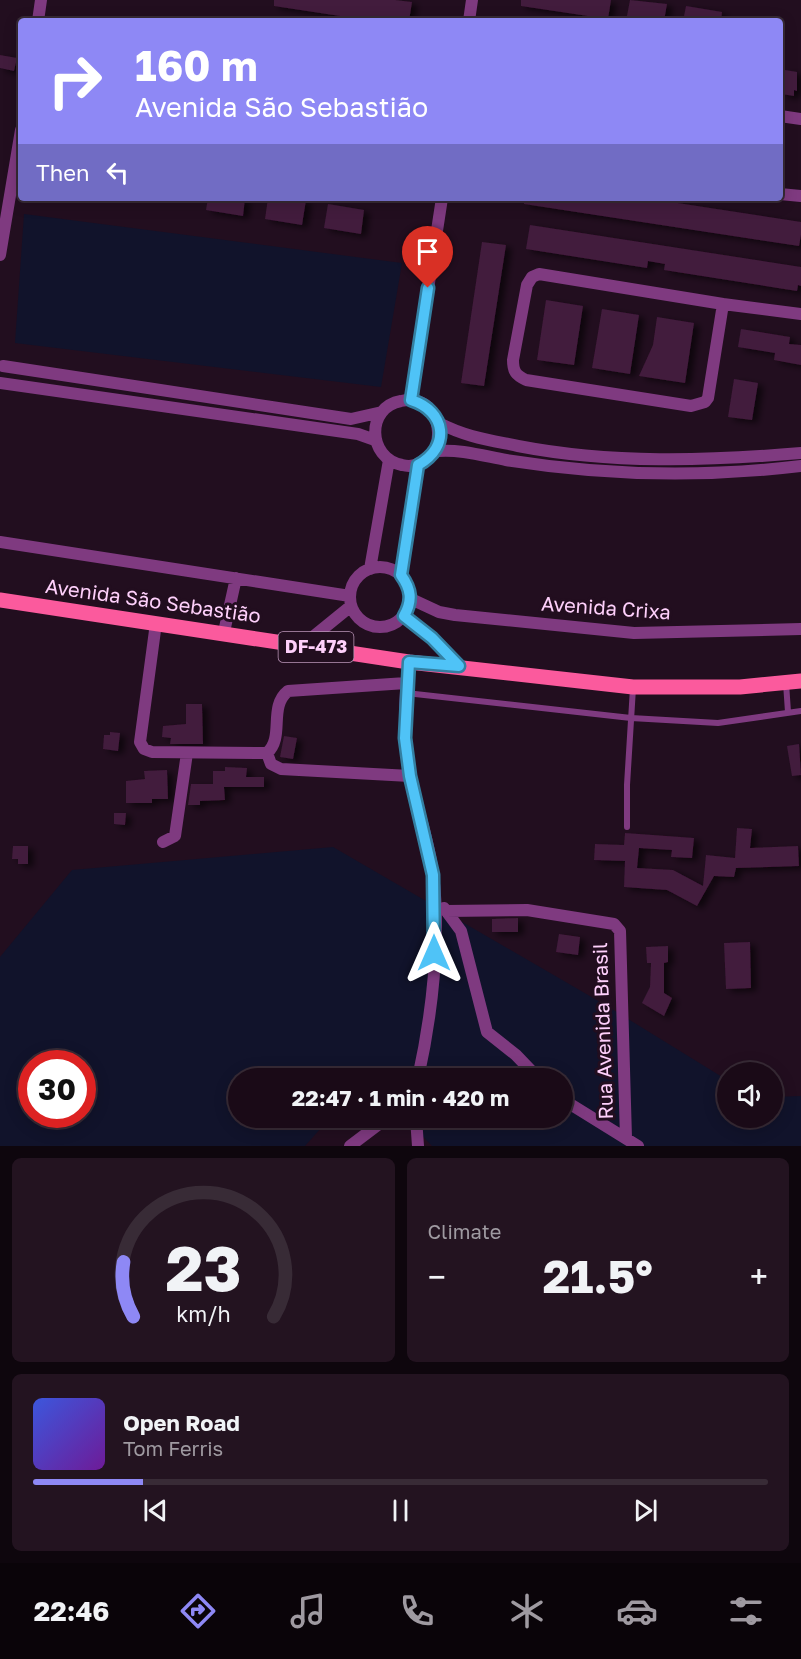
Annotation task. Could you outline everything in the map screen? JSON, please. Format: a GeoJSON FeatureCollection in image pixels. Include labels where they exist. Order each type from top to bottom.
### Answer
{"type":"FeatureCollection","features":[{"type":"Feature","properties":{"kind":"main road","name":"Avenida São Sebastião"},"geometry":{"type":"LineString","coordinates":[[0,600],[224,632],[409,662],[633,687],[740,687],[794,682]]}},
{"type":"Feature","properties":{"kind":"street"},"geometry":{"type":"LineString","coordinates":[[39,18],[41,0]]}},
{"type":"Feature","properties":{"kind":"street"},"geometry":{"type":"LineString","coordinates":[[469,18],[472,0]]}},
{"type":"Feature","properties":{"kind":"street"},"geometry":{"type":"LineString","coordinates":[[783,116],[801,119]]}},
{"type":"Feature","properties":{"kind":"street"},"geometry":{"type":"LineString","coordinates":[[0,255],[18,148]]}},
{"type":"Feature","properties":{"kind":"street"},"geometry":{"type":"LineString","coordinates":[[783,194],[801,196]]}},
{"type":"Feature","properties":{"kind":"street"},"geometry":{"type":"LineString","coordinates":[[411,400],[442,201]]}},
{"type":"Feature","properties":{"kind":"street"},"geometry":{"type":"LineString","coordinates":[[723,304],[710,392],[705,402],[691,406],[526,380],[517,376],[513,369],[527,285],[532,277],[539,274],[723,304],[801,314]]}},
{"type":"Feature","properties":{"kind":"street"},"geometry":{"type":"LineString","coordinates":[[375,440],[358,434],[0,383],[2,362],[351,419],[382,412]]}},
{"type":"Feature","properties":{"kind":"street"},"geometry":{"type":"LineString","coordinates":[[439,423],[440,438],[435,451],[418,465],[403,466],[389,460],[380,452],[375,440],[377,421],[382,412],[395,402],[411,400],[428,408],[439,423],[464,436],[541,450],[609,457],[683,459],[801,453]]}},
{"type":"Feature","properties":{"kind":"street"},"geometry":{"type":"LineString","coordinates":[[435,451],[456,452],[571,470],[644,474],[731,474],[801,466]]}},
{"type":"Feature","properties":{"kind":"street"},"geometry":{"type":"LineString","coordinates":[[370,568],[389,460]]}},
{"type":"Feature","properties":{"kind":"street"},"geometry":{"type":"LineString","coordinates":[[401,575],[418,465]]}},
{"type":"Feature","properties":{"kind":"street"},"geometry":{"type":"LineString","coordinates":[[0,542],[236,578],[350,601]]}},
{"type":"Feature","properties":{"kind":"street"},"geometry":{"type":"LineString","coordinates":[[386,567],[401,575],[408,586],[411,599],[404,616],[397,623],[379,628],[361,621],[350,601],[352,585],[360,575],[370,568],[386,567]]}},
{"type":"Feature","properties":{"kind":"street"},"geometry":{"type":"LineString","coordinates":[[224,632],[236,578]]}},
{"type":"Feature","properties":{"kind":"street","name":"Avenida Crixa"},"geometry":{"type":"LineString","coordinates":[[411,599],[439,612],[455,615],[634,633],[801,629]]}},
{"type":"Feature","properties":{"kind":"street"},"geometry":{"type":"LineString","coordinates":[[303,645],[350,601]]}},
{"type":"Feature","properties":{"kind":"street"},"geometry":{"type":"LineString","coordinates":[[404,616],[432,638],[459,666]]}},
{"type":"Feature","properties":{"kind":"street"},"geometry":{"type":"LineString","coordinates":[[156,623],[140,742],[144,749],[152,752],[267,753]]}},
{"type":"Feature","properties":{"kind":"street"},"geometry":{"type":"LineString","coordinates":[[409,662],[405,738],[410,776],[430,858],[434,895],[434,953],[428,1031],[420,1068]]}},
{"type":"Feature","properties":{"kind":"street"},"geometry":{"type":"LineString","coordinates":[[267,753],[274,740],[279,700],[288,692],[308,688],[406,688]]}},
{"type":"Feature","properties":{"kind":"street"},"geometry":{"type":"LineString","coordinates":[[163,842],[175,836],[187,753]]}},
{"type":"Feature","properties":{"kind":"street"},"geometry":{"type":"LineString","coordinates":[[267,753],[272,764],[281,769],[410,776]]}},
{"type":"Feature","properties":{"kind":"street"},"geometry":{"type":"LineString","coordinates":[[434,895],[460,931],[487,1032],[516,1054],[529,1068]]}},
{"type":"Feature","properties":{"kind":"street","name":"Rua Avenida Brasil"},"geometry":{"type":"LineString","coordinates":[[446,911],[527,910],[614,924],[620,931],[626,1138]]}},
{"type":"Feature","properties":{"kind":"street"},"geometry":{"type":"LineString","coordinates":[[573,1106],[638,1146]]}},
{"type":"Feature","properties":{"kind":"street"},"geometry":{"type":"LineString","coordinates":[[350,1146],[374,1128]]}},
{"type":"Feature","properties":{"kind":"street"},"geometry":{"type":"LineString","coordinates":[[417,1128],[418,1146]]}},
{"type":"Feature","properties":{"kind":"lane"},"geometry":{"type":"LineString","coordinates":[[788,712],[794,682]]}},
{"type":"Feature","properties":{"kind":"lane"},"geometry":{"type":"LineString","coordinates":[[627,827],[633,687]]}},
{"type":"Feature","properties":{"kind":"lane"},"geometry":{"type":"LineString","coordinates":[[406,688],[631,718],[717,723],[801,711]]}},
{"type":"Feature","properties":{"kind":"shaded area"},"geometry":{"type":"Polygon","coordinates":[[[24,214],[402,263],[381,387],[15,343],[24,214]]]}},
{"type":"Feature","properties":{"kind":"shaded area"},"geometry":{"type":"Polygon","coordinates":[[[333,847],[607,1006],[717,1074],[717,1128],[783,1128],[783,1097],[801,1096],[801,1146],[432,1146],[415,1128],[573,1128],[573,1068],[228,1068],[228,1128],[321,1128],[305,1146],[0,1146],[0,957],[72,870],[333,847]]]}},
{"type":"Feature","properties":{"kind":"building"},"geometry":{"type":"Polygon","coordinates":[[[274,0],[412,2],[409,18],[353,18],[274,6],[274,0]]]}},
{"type":"Feature","properties":{"kind":"building"},"geometry":{"type":"Polygon","coordinates":[[[521,0],[611,0],[608,18],[521,6],[521,0]]]}},
{"type":"Feature","properties":{"kind":"building"},"geometry":{"type":"Polygon","coordinates":[[[630,0],[667,4],[665,18],[627,18],[630,0]]]}},
{"type":"Feature","properties":{"kind":"building"},"geometry":{"type":"Polygon","coordinates":[[[686,6],[722,12],[721,18],[684,18],[686,6]]]}},
{"type":"Feature","properties":{"kind":"building"},"geometry":{"type":"Polygon","coordinates":[[[0,55],[17,58],[14,71],[0,68],[0,55]]]}},
{"type":"Feature","properties":{"kind":"building"},"geometry":{"type":"Polygon","coordinates":[[[785,70],[797,72],[797,91],[794,90],[794,96],[783,94],[785,70]]]}},
{"type":"Feature","properties":{"kind":"building"},"geometry":{"type":"Polygon","coordinates":[[[208,201],[245,201],[243,216],[206,210],[208,201]]]}},
{"type":"Feature","properties":{"kind":"building"},"geometry":{"type":"Polygon","coordinates":[[[268,201],[306,201],[302,225],[265,219],[268,201]]]}},
{"type":"Feature","properties":{"kind":"building"},"geometry":{"type":"Polygon","coordinates":[[[524,201],[664,201],[801,222],[801,235],[799,246],[524,204],[524,201]]]}},
{"type":"Feature","properties":{"kind":"building"},"geometry":{"type":"Polygon","coordinates":[[[328,204],[364,210],[361,234],[324,228],[328,204]]]}},
{"type":"Feature","properties":{"kind":"building"},"geometry":{"type":"Polygon","coordinates":[[[530,225],[801,267],[801,286],[798,285],[797,291],[664,270],[665,264],[648,261],[647,268],[526,249],[530,225]]]}},
{"type":"Feature","properties":{"kind":"building"},"geometry":{"type":"Polygon","coordinates":[[[482,242],[506,245],[484,386],[461,383],[482,242]]]}},
{"type":"Feature","properties":{"kind":"building"},"geometry":{"type":"Polygon","coordinates":[[[546,300],[583,306],[574,365],[537,360],[546,300]]]}},
{"type":"Feature","properties":{"kind":"building"},"geometry":{"type":"Polygon","coordinates":[[[602,309],[639,315],[630,374],[592,368],[602,309]]]}},
{"type":"Feature","properties":{"kind":"building"},"geometry":{"type":"Polygon","coordinates":[[[657,317],[694,323],[685,383],[639,376],[653,345],[657,317]]]}},
{"type":"Feature","properties":{"kind":"building"},"geometry":{"type":"Polygon","coordinates":[[[741,329],[790,337],[789,344],[801,345],[801,365],[774,360],[775,353],[738,347],[741,329]]]}},
{"type":"Feature","properties":{"kind":"building"},"geometry":{"type":"Polygon","coordinates":[[[734,379],[758,383],[752,420],[728,417],[734,379]]]}},
{"type":"Feature","properties":{"kind":"building"},"geometry":{"type":"Polygon","coordinates":[[[186,704],[202,704],[203,744],[170,744],[171,738],[162,737],[163,726],[186,724],[186,704]]]}},
{"type":"Feature","properties":{"kind":"building"},"geometry":{"type":"Polygon","coordinates":[[[110,732],[120,733],[118,751],[103,749],[104,735],[110,735],[110,732]]]}},
{"type":"Feature","properties":{"kind":"building"},"geometry":{"type":"Polygon","coordinates":[[[284,736],[297,738],[293,759],[280,757],[284,736]]]}},
{"type":"Feature","properties":{"kind":"building"},"geometry":{"type":"Polygon","coordinates":[[[799,744],[801,775],[792,776],[787,746],[799,744]]]}},
{"type":"Feature","properties":{"kind":"building"},"geometry":{"type":"Polygon","coordinates":[[[225,767],[247,768],[246,777],[264,777],[264,787],[224,787],[225,800],[200,801],[200,805],[188,805],[191,784],[213,784],[213,771],[225,771],[225,767]]]}},
{"type":"Feature","properties":{"kind":"building"},"geometry":{"type":"Polygon","coordinates":[[[167,770],[168,799],[152,799],[152,803],[126,803],[126,781],[145,779],[144,771],[167,770]]]}},
{"type":"Feature","properties":{"kind":"building"},"geometry":{"type":"Polygon","coordinates":[[[114,813],[126,813],[125,825],[114,824],[114,813]]]}},
{"type":"Feature","properties":{"kind":"building"},"geometry":{"type":"Polygon","coordinates":[[[737,828],[752,829],[750,848],[798,846],[799,866],[736,868],[734,877],[714,876],[697,906],[667,890],[624,887],[625,861],[594,860],[595,844],[624,845],[625,833],[694,838],[692,858],[671,857],[672,850],[639,848],[637,868],[673,870],[703,886],[706,855],[735,858],[737,828]]]}},
{"type":"Feature","properties":{"kind":"building"},"geometry":{"type":"Polygon","coordinates":[[[13,846],[28,846],[28,864],[18,864],[18,859],[12,859],[13,846]]]}},
{"type":"Feature","properties":{"kind":"building"},"geometry":{"type":"Polygon","coordinates":[[[518,918],[518,932],[492,932],[492,919],[518,918]]]}},
{"type":"Feature","properties":{"kind":"building"},"geometry":{"type":"Polygon","coordinates":[[[559,934],[580,937],[578,955],[556,952],[559,934]]]}},
{"type":"Feature","properties":{"kind":"building"},"geometry":{"type":"Polygon","coordinates":[[[750,942],[751,988],[726,989],[724,943],[750,942]]]}},
{"type":"Feature","properties":{"kind":"building"},"geometry":{"type":"Polygon","coordinates":[[[668,946],[668,962],[664,963],[664,993],[672,998],[664,1016],[642,1003],[650,987],[651,963],[647,963],[646,947],[668,946]]]}},
{"type":"Feature","properties":{"kind":"route"},"geometry":{"type":"LineString","coordinates":[[428,288],[411,400],[423,404],[433,412],[439,423],[440,438],[435,451],[427,460],[418,465],[401,575],[408,586],[411,599],[404,616],[432,638],[459,666],[409,662],[406,683],[405,738],[410,776],[423,824],[433,875],[434,953]]}}]}
